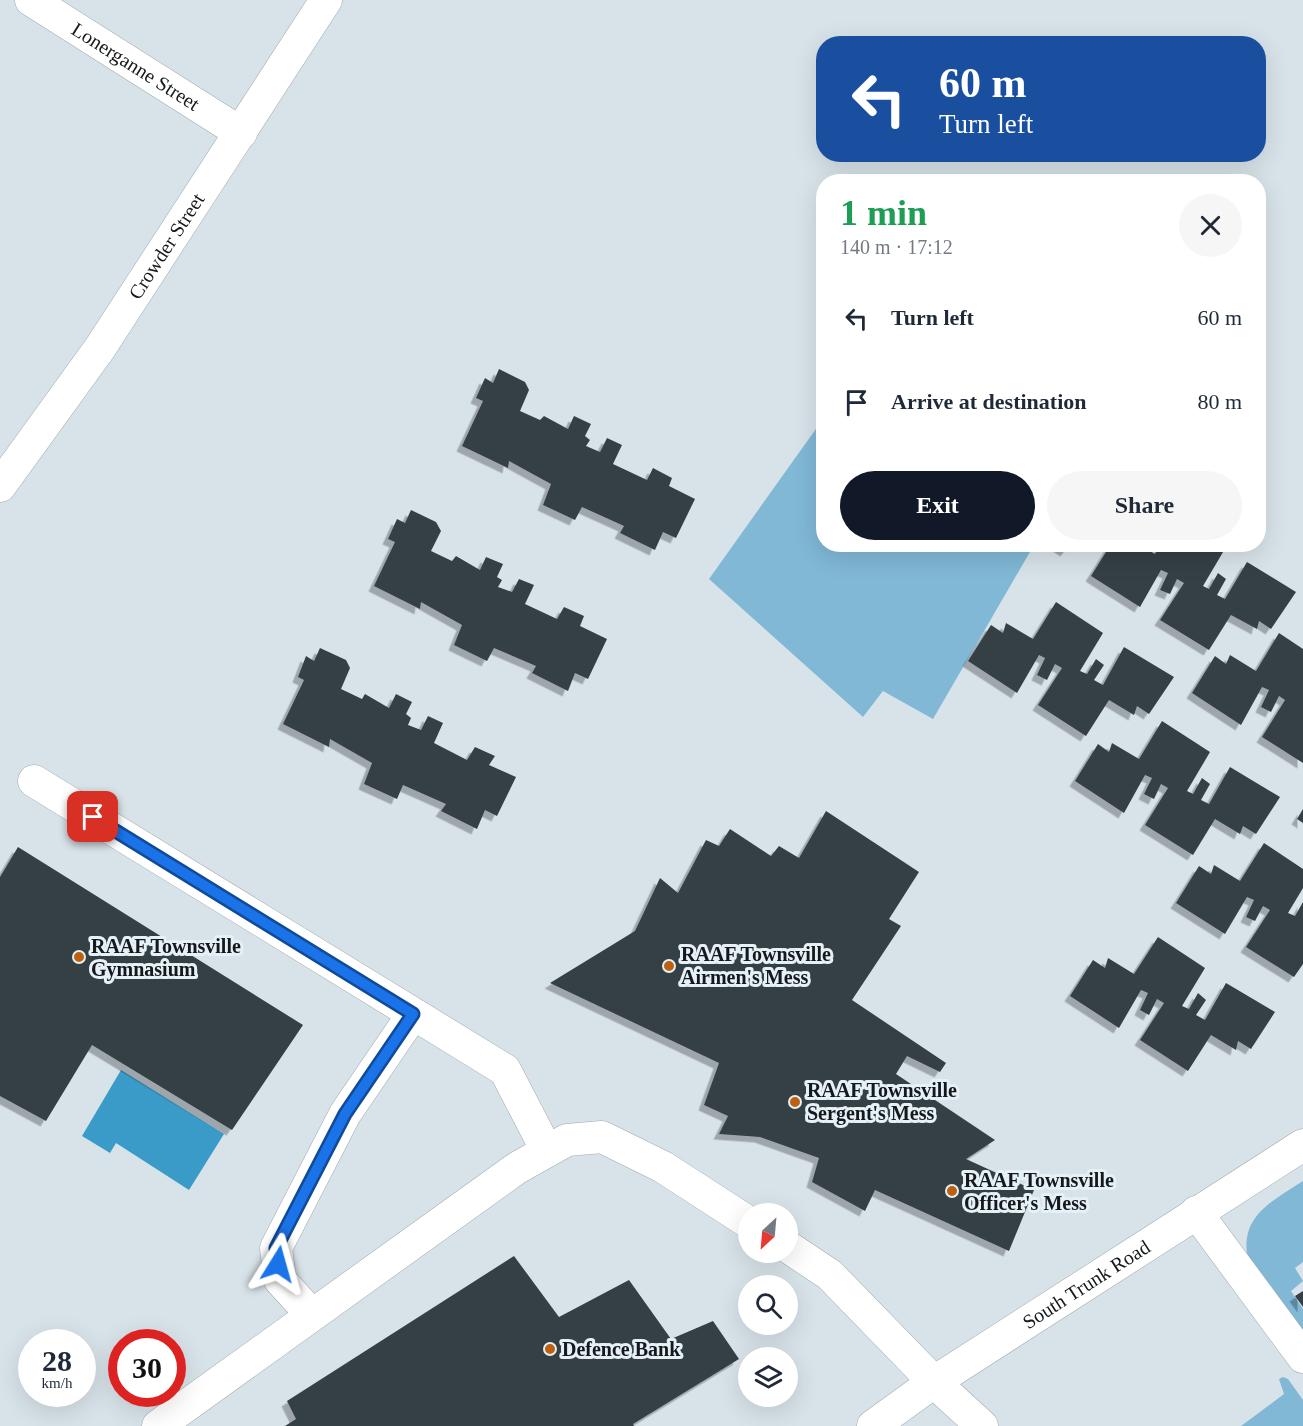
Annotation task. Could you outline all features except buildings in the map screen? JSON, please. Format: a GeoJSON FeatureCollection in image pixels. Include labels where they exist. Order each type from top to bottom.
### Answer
{"type":"FeatureCollection","features":[{"type":"Feature","properties":{"kind":"street","name":"Lonerganne Street"},"geometry":{"type":"LineString","coordinates":[[31,0],[241,133]]}},
{"type":"Feature","properties":{"kind":"street","name":"Crowder Street"},"geometry":{"type":"LineString","coordinates":[[0,486],[100,348],[327,0]]}},
{"type":"Feature","properties":{"kind":"street"},"geometry":{"type":"LineString","coordinates":[[34,781],[505,1070],[547,1151]]}},
{"type":"Feature","properties":{"kind":"street"},"geometry":{"type":"LineString","coordinates":[[312,1315],[280,1280],[276,1248],[345,1114],[413,1014]]}},
{"type":"Feature","properties":{"kind":"street"},"geometry":{"type":"LineString","coordinates":[[158,1426],[517,1168],[567,1140],[602,1137],[663,1167],[738,1216]]}},
{"type":"Feature","properties":{"kind":"street","name":"South Trunk Road"},"geometry":{"type":"LineString","coordinates":[[873,1426],[934,1382],[1303,1145]]}},
{"type":"Feature","properties":{"kind":"street"},"geometry":{"type":"LineString","coordinates":[[1196,1212],[1303,1357]]}},
{"type":"Feature","properties":{"kind":"street"},"geometry":{"type":"LineString","coordinates":[[798,1254],[830,1275],[934,1382],[982,1426]]}},
{"type":"Feature","properties":{"kind":"shaded area"},"geometry":{"type":"Polygon","coordinates":[[[816,429],[816,552],[1030,552],[933,719],[883,691],[863,717],[709,579],[816,429]]]}},
{"type":"Feature","properties":{"kind":"shaded area"},"geometry":{"type":"Polygon","coordinates":[[[121,1070],[224,1134],[189,1190],[116,1143],[110,1153],[82,1136],[121,1070]]]}},
{"type":"Feature","properties":{"kind":"shaded area"},"geometry":{"type":"Polygon","coordinates":[[[1303,1181],[1303,1262],[1295,1268],[1303,1281],[1291,1291],[1303,1309],[1303,1336],[1248,1260],[1246,1245],[1248,1232],[1260,1212],[1303,1181]]]}},
{"type":"Feature","properties":{"kind":"shaded area"},"geometry":{"type":"Polygon","coordinates":[[[1283,1377],[1288,1379],[1303,1400],[1303,1426],[1241,1426],[1284,1394],[1279,1379],[1283,1377]]]}},
{"type":"Feature","properties":{"kind":"place","name":"RAAF Townsville Gymnasium"},"geometry":{"type":"Point","coordinates":[79,957]}},
{"type":"Feature","properties":{"kind":"place","name":"RAAF Townsville Airmen's Mess"},"geometry":{"type":"Point","coordinates":[669,966]}},
{"type":"Feature","properties":{"kind":"place","name":"RAAF Townsville Sergent's Mess"},"geometry":{"type":"Point","coordinates":[795,1102]}},
{"type":"Feature","properties":{"kind":"place","name":"RAAF Townsville Officer's Mess"},"geometry":{"type":"Point","coordinates":[952,1191]}},
{"type":"Feature","properties":{"kind":"place","name":"Defence Bank"},"geometry":{"type":"Point","coordinates":[550,1349]}},
{"type":"Feature","properties":{"kind":"route"},"geometry":{"type":"LineString","coordinates":[[93,817],[413,1014],[345,1114],[276,1248],[278,1264]]}}]}
